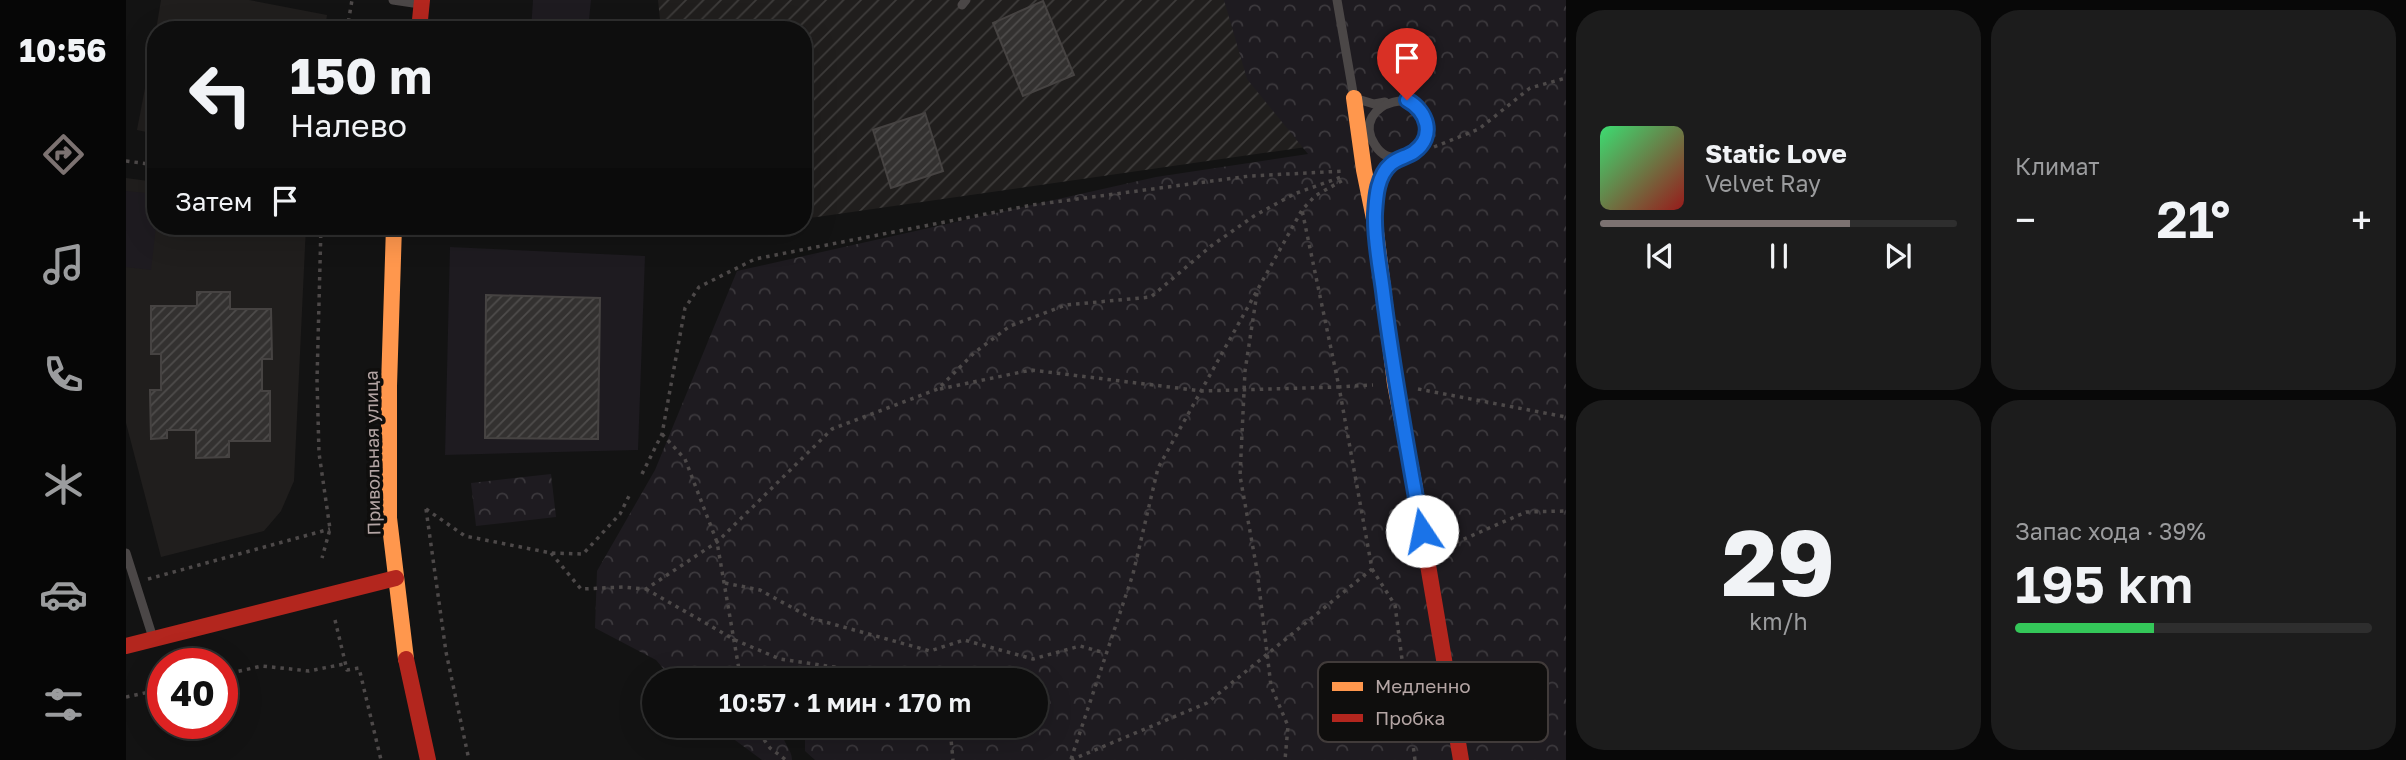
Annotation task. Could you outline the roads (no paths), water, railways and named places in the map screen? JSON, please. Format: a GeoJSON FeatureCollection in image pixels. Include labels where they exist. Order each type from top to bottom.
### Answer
{"type":"FeatureCollection","features":[{"type":"Feature","properties":{"kind":"street"},"geometry":{"type":"LineString","coordinates":[[420,21],[422,2]]}},
{"type":"Feature","properties":{"kind":"street"},"geometry":{"type":"LineString","coordinates":[[1354,98],[1375,224],[1395,384],[1445,662]]}},
{"type":"Feature","properties":{"kind":"street","name":"Привольная улица"},"geometry":{"type":"LineString","coordinates":[[394,235],[388,518],[406,659],[428,760]]}},
{"type":"Feature","properties":{"kind":"street"},"geometry":{"type":"LineString","coordinates":[[126,646],[396,578]]}},
{"type":"Feature","properties":{"kind":"street"},"geometry":{"type":"LineString","coordinates":[[1458,742],[1461,760]]}},
{"type":"Feature","properties":{"kind":"lane"},"geometry":{"type":"LineString","coordinates":[[393,0],[422,2]]}},
{"type":"Feature","properties":{"kind":"lane"},"geometry":{"type":"LineString","coordinates":[[1337,0],[1354,98],[1374,104],[1407,100],[1418,106],[1427,124],[1423,144],[1414,152],[1390,164],[1381,179],[1376,195],[1375,224]]}},
{"type":"Feature","properties":{"kind":"lane"},"geometry":{"type":"LineString","coordinates":[[1388,102],[1378,108],[1370,123],[1369,136],[1381,154],[1402,158]]}},
{"type":"Feature","properties":{"kind":"lane"},"geometry":{"type":"LineString","coordinates":[[126,553],[154,639]]}}]}
